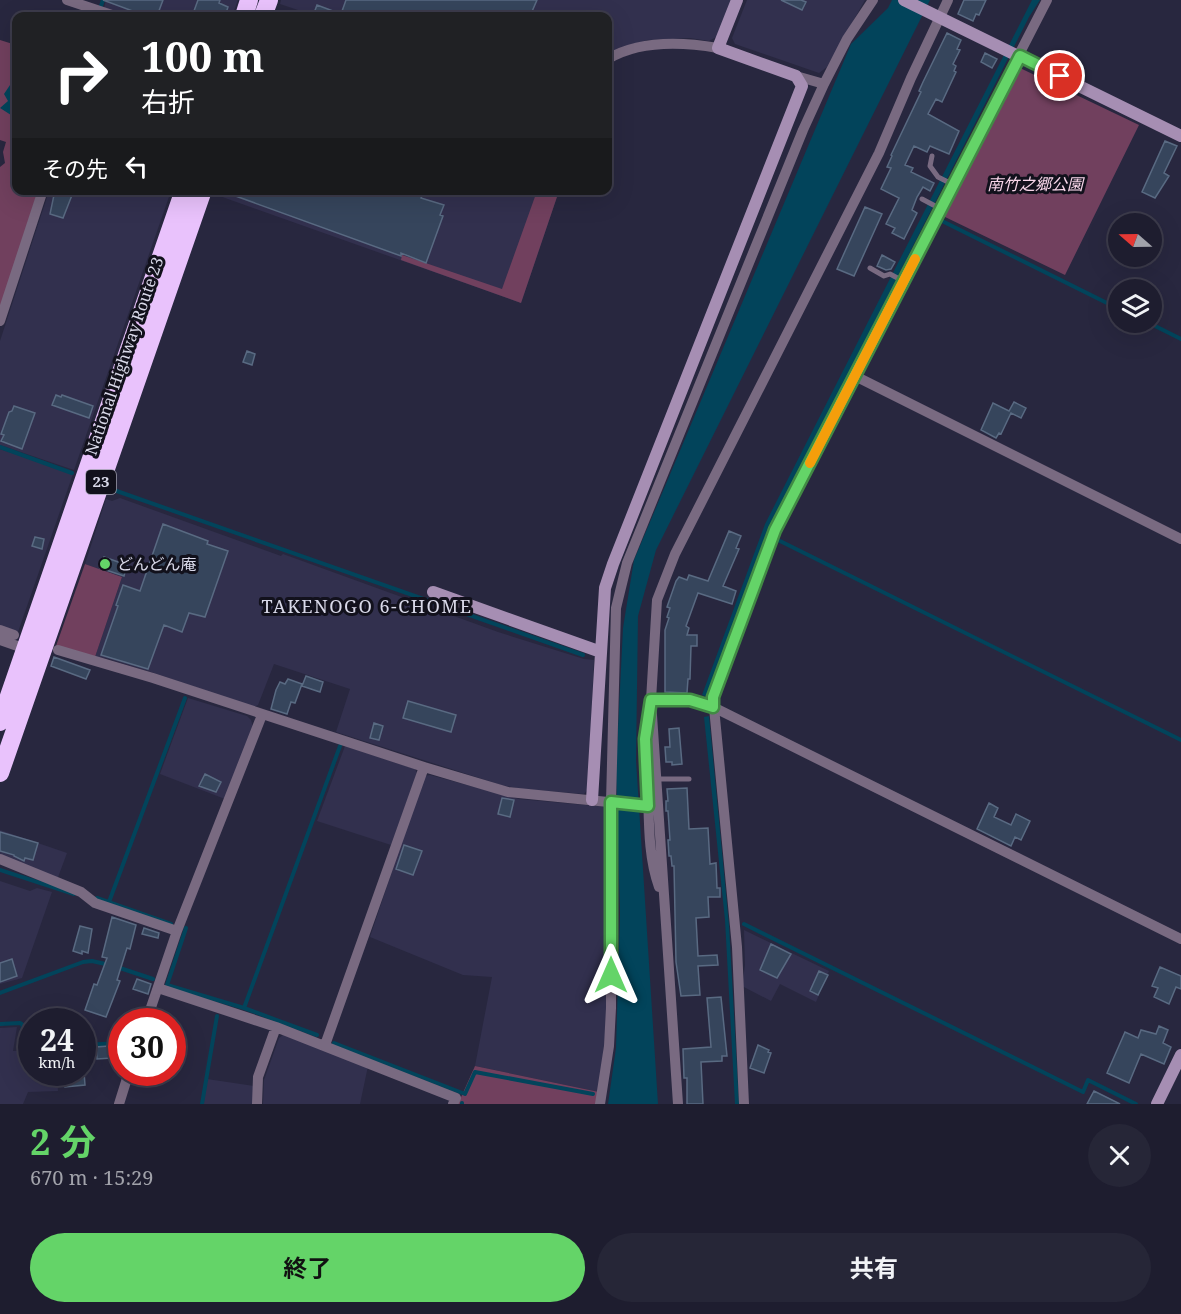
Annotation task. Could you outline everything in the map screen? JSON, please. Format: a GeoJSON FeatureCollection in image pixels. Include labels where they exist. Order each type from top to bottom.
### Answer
{"type":"FeatureCollection","features":[{"type":"Feature","properties":{"kind":"highway","name":"National Highway Route 23"},"geometry":{"type":"LineString","coordinates":[[0,722],[20,642],[182,195]]}},
{"type":"Feature","properties":{"kind":"highway","name":"National Highway Route 23"},"geometry":{"type":"LineString","coordinates":[[0,773],[201,195]]}},
{"type":"Feature","properties":{"kind":"street"},"geometry":{"type":"LineString","coordinates":[[67,0],[96,12]]}},
{"type":"Feature","properties":{"kind":"street"},"geometry":{"type":"LineString","coordinates":[[718,48],[737,0]]}},
{"type":"Feature","properties":{"kind":"street"},"geometry":{"type":"LineString","coordinates":[[600,1104],[609,1046],[611,1008],[611,802],[616,608],[627,563],[803,130],[847,39],[873,0]]}},
{"type":"Feature","properties":{"kind":"street"},"geometry":{"type":"LineString","coordinates":[[904,0],[1181,136]]}},
{"type":"Feature","properties":{"kind":"street"},"geometry":{"type":"LineString","coordinates":[[663,899],[653,871],[645,806],[645,739],[651,700],[657,600],[665,578],[780,346],[879,153],[934,15],[948,0]]}},
{"type":"Feature","properties":{"kind":"street"},"geometry":{"type":"LineString","coordinates":[[744,1104],[737,947],[713,697],[773,536],[939,207],[1047,0]]}},
{"type":"Feature","properties":{"kind":"street"},"geometry":{"type":"LineString","coordinates":[[612,57],[639,47],[683,43],[718,48],[824,84]]}},
{"type":"Feature","properties":{"kind":"street"},"geometry":{"type":"LineString","coordinates":[[592,800],[605,588],[802,86],[796,76]]}},
{"type":"Feature","properties":{"kind":"street"},"geometry":{"type":"LineString","coordinates":[[0,321],[41,195]]}},
{"type":"Feature","properties":{"kind":"street"},"geometry":{"type":"LineString","coordinates":[[855,376],[1181,539]]}},
{"type":"Feature","properties":{"kind":"street"},"geometry":{"type":"LineString","coordinates":[[433,592],[601,652]]}},
{"type":"Feature","properties":{"kind":"street"},"geometry":{"type":"LineString","coordinates":[[0,630],[20,642]]}},
{"type":"Feature","properties":{"kind":"street"},"geometry":{"type":"LineString","coordinates":[[0,640],[20,642]]}},
{"type":"Feature","properties":{"kind":"street"},"geometry":{"type":"LineString","coordinates":[[58,650],[153,678],[424,767],[508,792],[645,806]]}},
{"type":"Feature","properties":{"kind":"street"},"geometry":{"type":"LineString","coordinates":[[651,700],[690,700],[713,707],[1181,939]]}},
{"type":"Feature","properties":{"kind":"street"},"geometry":{"type":"LineString","coordinates":[[651,700],[678,1104]]}},
{"type":"Feature","properties":{"kind":"street"},"geometry":{"type":"LineString","coordinates":[[151,1008],[177,931],[262,714]]}},
{"type":"Feature","properties":{"kind":"street"},"geometry":{"type":"LineString","coordinates":[[325,1045],[424,767]]}},
{"type":"Feature","properties":{"kind":"street"},"geometry":{"type":"LineString","coordinates":[[0,859],[81,892],[95,903],[177,931]]}},
{"type":"Feature","properties":{"kind":"street"},"geometry":{"type":"LineString","coordinates":[[158,988],[325,1045],[456,1098],[453,1104]]}},
{"type":"Feature","properties":{"kind":"street"},"geometry":{"type":"LineString","coordinates":[[257,1104],[258,1077],[276,1027]]}},
{"type":"Feature","properties":{"kind":"street"},"geometry":{"type":"LineString","coordinates":[[1157,1104],[1181,1055]]}},
{"type":"Feature","properties":{"kind":"street"},"geometry":{"type":"LineString","coordinates":[[119,1104],[125,1086]]}},
{"type":"Feature","properties":{"kind":"lane"},"geometry":{"type":"LineString","coordinates":[[932,156],[930,166],[941,178],[952,184]]}},
{"type":"Feature","properties":{"kind":"lane"},"geometry":{"type":"LineString","coordinates":[[922,199],[939,207]]}},
{"type":"Feature","properties":{"kind":"lane"},"geometry":{"type":"LineString","coordinates":[[870,268],[884,276],[890,274],[902,280]]}},
{"type":"Feature","properties":{"kind":"lane"},"geometry":{"type":"LineString","coordinates":[[656,779],[689,779]]}},
{"type":"Feature","properties":{"kind":"shaded area"},"geometry":{"type":"Polygon","coordinates":[[[106,0],[238,0],[234,12],[116,12],[104,8],[106,0]]]}},
{"type":"Feature","properties":{"kind":"shaded area"},"geometry":{"type":"Polygon","coordinates":[[[281,0],[731,0],[718,36],[709,41],[690,38],[647,40],[612,52],[612,12],[304,12],[280,4],[281,0]]]}},
{"type":"Feature","properties":{"kind":"shaded area"},"geometry":{"type":"Polygon","coordinates":[[[747,0],[865,0],[827,67],[819,73],[735,44],[732,38],[747,0]]]}},
{"type":"Feature","properties":{"kind":"shaded area"},"geometry":{"type":"Polygon","coordinates":[[[48,195],[170,195],[74,470],[0,445],[0,341],[48,195]]]}},
{"type":"Feature","properties":{"kind":"shaded area"},"geometry":{"type":"Polygon","coordinates":[[[217,195],[558,195],[521,303],[217,195]]]}},
{"type":"Feature","properties":{"kind":"shaded area"},"geometry":{"type":"Polygon","coordinates":[[[0,449],[73,474],[18,632],[0,626],[0,449]]]}},
{"type":"Feature","properties":{"kind":"shaded area"},"geometry":{"type":"Polygon","coordinates":[[[120,498],[498,632],[584,659],[594,660],[588,789],[584,794],[501,785],[336,732],[350,689],[274,664],[258,705],[254,707],[151,672],[95,657],[122,577],[85,564],[106,499],[112,501],[120,498]]]}},
{"type":"Feature","properties":{"kind":"shaded area"},"geometry":{"type":"Polygon","coordinates":[[[188,698],[247,716],[251,720],[253,727],[225,799],[160,774],[188,698]]]}},
{"type":"Feature","properties":{"kind":"shaded area"},"geometry":{"type":"Polygon","coordinates":[[[345,746],[415,769],[417,773],[391,845],[317,821],[345,746]]]}},
{"type":"Feature","properties":{"kind":"shaded area"},"geometry":{"type":"Polygon","coordinates":[[[430,775],[519,799],[608,807],[608,1009],[599,1092],[475,1066],[492,977],[463,975],[370,937],[424,776],[430,775]]]}},
{"type":"Feature","properties":{"kind":"shaded area"},"geometry":{"type":"Polygon","coordinates":[[[0,830],[67,853],[57,880],[0,857],[0,830]]]}},
{"type":"Feature","properties":{"kind":"shaded area"},"geometry":{"type":"Polygon","coordinates":[[[0,881],[30,891],[37,888],[52,892],[22,978],[0,984],[0,881]]]}},
{"type":"Feature","properties":{"kind":"shaded area"},"geometry":{"type":"Polygon","coordinates":[[[744,930],[829,971],[816,1002],[780,984],[771,1001],[742,986],[745,965],[744,930]]]}},
{"type":"Feature","properties":{"kind":"shaded area"},"geometry":{"type":"Polygon","coordinates":[[[17,1027],[13,1051],[18,1051],[18,1086],[58,1086],[58,1091],[28,1092],[23,1104],[0,1104],[0,1028],[17,1027]]]}},
{"type":"Feature","properties":{"kind":"shaded area"},"geometry":{"type":"Polygon","coordinates":[[[283,1035],[368,1066],[360,1104],[263,1104],[264,1080],[279,1038],[283,1035]]]}},
{"type":"Feature","properties":{"kind":"shaded area"},"geometry":{"type":"Polygon","coordinates":[[[207,1079],[254,1086],[253,1104],[203,1104],[207,1079]]]}},
{"type":"Feature","properties":{"kind":"green space"},"geometry":{"type":"Polygon","coordinates":[[[0,40],[12,44],[12,195],[37,195],[0,309],[0,167],[5,163],[3,152],[6,142],[0,140],[0,40]]]}},
{"type":"Feature","properties":{"kind":"green space","name":"南竹之郷公園"},"geometry":{"type":"Polygon","coordinates":[[[1020,68],[1139,125],[1065,275],[943,216],[1020,68]]]}},
{"type":"Feature","properties":{"kind":"green space"},"geometry":{"type":"Polygon","coordinates":[[[536,195],[558,195],[521,303],[401,260],[402,255],[502,289],[536,195]]]}},
{"type":"Feature","properties":{"kind":"green space"},"geometry":{"type":"Polygon","coordinates":[[[85,564],[122,577],[95,657],[56,646],[85,564]]]}},
{"type":"Feature","properties":{"kind":"green space"},"geometry":{"type":"Polygon","coordinates":[[[475,1066],[599,1092],[596,1104],[458,1104],[475,1066]]]}},
{"type":"Feature","properties":{"kind":"water"},"geometry":{"type":"Polygon","coordinates":[[[892,0],[930,0],[656,550],[638,616],[636,760],[658,1104],[608,1104],[616,1048],[620,914],[616,770],[623,628],[634,560],[851,44],[888,8],[892,0]]]}},
{"type":"Feature","properties":{"kind":"water"},"geometry":{"type":"Polygon","coordinates":[[[1032,0],[1040,0],[1029,17],[762,544],[707,697],[702,695],[765,524],[1032,0]]]}},
{"type":"Feature","properties":{"kind":"water"},"geometry":{"type":"Polygon","coordinates":[[[12,82],[12,118],[0,108],[8,101],[4,94],[12,82]]]}},
{"type":"Feature","properties":{"kind":"water"},"geometry":{"type":"Polygon","coordinates":[[[709,716],[729,925],[739,1104],[735,1104],[725,920],[704,717],[709,716]]]}},
{"type":"Feature","properties":{"kind":"building"},"geometry":{"type":"Polygon","coordinates":[[[103,0],[163,0],[158,12],[135,12],[103,0]]]}},
{"type":"Feature","properties":{"kind":"building"},"geometry":{"type":"Polygon","coordinates":[[[198,0],[220,0],[219,3],[228,7],[226,12],[194,11],[198,0]]]}},
{"type":"Feature","properties":{"kind":"building"},"geometry":{"type":"Polygon","coordinates":[[[346,0],[537,0],[532,12],[342,12],[346,0]]]}},
{"type":"Feature","properties":{"kind":"building"},"geometry":{"type":"Polygon","coordinates":[[[781,0],[801,0],[806,2],[802,10],[781,0]]]}},
{"type":"Feature","properties":{"kind":"building"},"geometry":{"type":"Polygon","coordinates":[[[964,0],[986,0],[979,15],[976,14],[973,21],[958,14],[964,0]]]}},
{"type":"Feature","properties":{"kind":"building"},"geometry":{"type":"Polygon","coordinates":[[[317,5],[336,12],[314,12],[317,5]]]}},
{"type":"Feature","properties":{"kind":"building"},"geometry":{"type":"Polygon","coordinates":[[[947,33],[961,40],[957,49],[960,50],[953,64],[956,66],[954,71],[956,72],[942,102],[936,99],[928,114],[959,131],[949,154],[930,146],[927,152],[914,146],[905,165],[913,168],[911,172],[934,183],[930,191],[923,187],[917,197],[912,210],[917,213],[904,239],[892,233],[895,228],[886,224],[899,198],[881,189],[891,168],[887,167],[891,155],[947,33]]]}},
{"type":"Feature","properties":{"kind":"building"},"geometry":{"type":"Polygon","coordinates":[[[985,53],[997,59],[992,68],[981,62],[985,53]]]}},
{"type":"Feature","properties":{"kind":"building"},"geometry":{"type":"Polygon","coordinates":[[[1165,141],[1177,146],[1164,173],[1169,176],[1155,198],[1142,192],[1165,141]]]}},
{"type":"Feature","properties":{"kind":"building"},"geometry":{"type":"Polygon","coordinates":[[[54,195],[72,195],[63,218],[50,214],[54,195]]]}},
{"type":"Feature","properties":{"kind":"building"},"geometry":{"type":"Polygon","coordinates":[[[233,195],[422,195],[421,198],[444,205],[440,215],[443,216],[426,263],[401,253],[401,256],[233,195]]]}},
{"type":"Feature","properties":{"kind":"building"},"geometry":{"type":"Polygon","coordinates":[[[865,207],[882,214],[854,276],[837,269],[865,207]]]}},
{"type":"Feature","properties":{"kind":"building"},"geometry":{"type":"Polygon","coordinates":[[[882,255],[895,262],[891,269],[886,270],[877,266],[882,255]]]}},
{"type":"Feature","properties":{"kind":"building"},"geometry":{"type":"Polygon","coordinates":[[[247,351],[255,354],[252,365],[243,362],[247,351]]]}},
{"type":"Feature","properties":{"kind":"building"},"geometry":{"type":"Polygon","coordinates":[[[56,395],[93,406],[89,418],[52,405],[56,395]]]}},
{"type":"Feature","properties":{"kind":"building"},"geometry":{"type":"Polygon","coordinates":[[[1014,402],[1026,408],[1021,418],[1011,413],[1001,434],[999,433],[996,438],[981,430],[993,403],[1009,411],[1014,402]]]}},
{"type":"Feature","properties":{"kind":"building"},"geometry":{"type":"Polygon","coordinates":[[[14,406],[35,413],[22,449],[1,441],[4,435],[1,434],[9,412],[14,406]]]}},
{"type":"Feature","properties":{"kind":"building"},"geometry":{"type":"Polygon","coordinates":[[[163,524],[228,551],[205,617],[189,613],[182,632],[164,625],[148,669],[101,655],[123,585],[140,591],[163,524]]]}},
{"type":"Feature","properties":{"kind":"building"},"geometry":{"type":"Polygon","coordinates":[[[729,531],[741,536],[736,548],[739,549],[723,586],[736,591],[732,604],[698,593],[686,626],[689,628],[687,635],[697,635],[697,646],[691,646],[690,679],[688,679],[687,693],[665,692],[665,630],[670,608],[667,607],[676,581],[679,577],[687,580],[689,575],[708,581],[729,531]]]}},
{"type":"Feature","properties":{"kind":"building"},"geometry":{"type":"Polygon","coordinates":[[[35,537],[44,539],[42,549],[32,546],[35,537]]]}},
{"type":"Feature","properties":{"kind":"building"},"geometry":{"type":"Polygon","coordinates":[[[104,557],[127,565],[124,576],[100,568],[104,557]]]}},
{"type":"Feature","properties":{"kind":"building"},"geometry":{"type":"Polygon","coordinates":[[[54,657],[90,670],[86,679],[51,666],[54,657]]]}},
{"type":"Feature","properties":{"kind":"building"},"geometry":{"type":"Polygon","coordinates":[[[306,676],[323,682],[320,692],[302,686],[306,676]]]}},
{"type":"Feature","properties":{"kind":"building"},"geometry":{"type":"Polygon","coordinates":[[[288,679],[302,684],[295,703],[291,702],[287,714],[271,709],[280,682],[285,684],[288,679]]]}},
{"type":"Feature","properties":{"kind":"building"},"geometry":{"type":"Polygon","coordinates":[[[408,701],[456,715],[451,732],[403,718],[408,701]]]}},
{"type":"Feature","properties":{"kind":"building"},"geometry":{"type":"Polygon","coordinates":[[[374,723],[383,726],[379,740],[370,738],[374,723]]]}},
{"type":"Feature","properties":{"kind":"building"},"geometry":{"type":"Polygon","coordinates":[[[679,728],[682,764],[672,765],[672,762],[666,762],[665,747],[670,747],[669,729],[679,728]]]}},
{"type":"Feature","properties":{"kind":"building"},"geometry":{"type":"Polygon","coordinates":[[[205,774],[221,782],[216,792],[199,786],[205,774]]]}},
{"type":"Feature","properties":{"kind":"building"},"geometry":{"type":"Polygon","coordinates":[[[687,788],[689,829],[708,828],[710,864],[716,863],[717,888],[720,888],[720,897],[708,897],[709,917],[696,918],[698,956],[717,955],[718,965],[698,966],[700,995],[681,996],[676,962],[674,866],[669,856],[668,840],[670,840],[666,801],[668,801],[667,789],[687,788]]]}},
{"type":"Feature","properties":{"kind":"building"},"geometry":{"type":"Polygon","coordinates":[[[502,798],[514,800],[510,817],[498,814],[502,798]]]}},
{"type":"Feature","properties":{"kind":"building"},"geometry":{"type":"Polygon","coordinates":[[[989,803],[998,808],[994,817],[1011,825],[1016,814],[1030,821],[1021,840],[1015,837],[1011,846],[977,829],[989,803]]]}},
{"type":"Feature","properties":{"kind":"building"},"geometry":{"type":"Polygon","coordinates":[[[0,832],[38,843],[33,860],[25,858],[24,861],[0,851],[0,832]]]}},
{"type":"Feature","properties":{"kind":"building"},"geometry":{"type":"Polygon","coordinates":[[[404,845],[422,851],[413,875],[396,869],[404,845]]]}},
{"type":"Feature","properties":{"kind":"building"},"geometry":{"type":"Polygon","coordinates":[[[112,917],[136,925],[130,949],[127,948],[117,980],[120,981],[106,1017],[96,1014],[96,1008],[86,1008],[107,958],[102,957],[112,917]]]}},
{"type":"Feature","properties":{"kind":"building"},"geometry":{"type":"Polygon","coordinates":[[[80,926],[92,929],[88,953],[73,951],[80,926]]]}},
{"type":"Feature","properties":{"kind":"building"},"geometry":{"type":"Polygon","coordinates":[[[144,928],[159,933],[158,938],[142,934],[144,928]]]}},
{"type":"Feature","properties":{"kind":"building"},"geometry":{"type":"Polygon","coordinates":[[[771,944],[791,954],[777,978],[760,970],[771,944]]]}},
{"type":"Feature","properties":{"kind":"building"},"geometry":{"type":"Polygon","coordinates":[[[12,959],[17,976],[0,982],[0,963],[12,959]]]}},
{"type":"Feature","properties":{"kind":"building"},"geometry":{"type":"Polygon","coordinates":[[[1160,967],[1181,976],[1181,989],[1176,987],[1169,1004],[1154,997],[1158,988],[1152,986],[1160,967]]]}},
{"type":"Feature","properties":{"kind":"building"},"geometry":{"type":"Polygon","coordinates":[[[819,971],[828,975],[818,995],[810,991],[819,971]]]}},
{"type":"Feature","properties":{"kind":"building"},"geometry":{"type":"Polygon","coordinates":[[[137,979],[151,984],[148,994],[133,989],[137,979]]]}},
{"type":"Feature","properties":{"kind":"building"},"geometry":{"type":"Polygon","coordinates":[[[721,997],[727,1056],[722,1056],[722,1061],[701,1062],[703,1104],[687,1104],[687,1078],[684,1078],[683,1049],[711,1047],[707,998],[721,997]]]}},
{"type":"Feature","properties":{"kind":"building"},"geometry":{"type":"Polygon","coordinates":[[[1159,1026],[1168,1030],[1163,1043],[1171,1047],[1164,1064],[1141,1054],[1129,1083],[1107,1073],[1125,1032],[1138,1038],[1141,1030],[1156,1034],[1159,1026]]]}},
{"type":"Feature","properties":{"kind":"building"},"geometry":{"type":"Polygon","coordinates":[[[758,1045],[771,1053],[764,1073],[750,1068],[758,1045]]]}},
{"type":"Feature","properties":{"kind":"building"},"geometry":{"type":"Polygon","coordinates":[[[108,1046],[108,1058],[97,1059],[96,1047],[108,1046]]]}},
{"type":"Feature","properties":{"kind":"building"},"geometry":{"type":"Polygon","coordinates":[[[1094,1091],[1120,1104],[1087,1104],[1094,1091]]]}},
{"type":"Feature","properties":{"kind":"waterway"},"geometry":{"type":"LineString","coordinates":[[101,6],[103,0]]}},
{"type":"Feature","properties":{"kind":"waterway"},"geometry":{"type":"LineString","coordinates":[[940,220],[1108,304]]}},
{"type":"Feature","properties":{"kind":"waterway"},"geometry":{"type":"LineString","coordinates":[[1162,330],[1181,339]]}},
{"type":"Feature","properties":{"kind":"waterway"},"geometry":{"type":"LineString","coordinates":[[0,447],[72,473]]}},
{"type":"Feature","properties":{"kind":"waterway"},"geometry":{"type":"LineString","coordinates":[[111,489],[583,655]]}},
{"type":"Feature","properties":{"kind":"waterway"},"geometry":{"type":"LineString","coordinates":[[780,541],[1181,740]]}},
{"type":"Feature","properties":{"kind":"waterway"},"geometry":{"type":"LineString","coordinates":[[109,902],[185,698]]}},
{"type":"Feature","properties":{"kind":"waterway"},"geometry":{"type":"LineString","coordinates":[[244,1008],[340,746]]}},
{"type":"Feature","properties":{"kind":"waterway"},"geometry":{"type":"LineString","coordinates":[[0,870],[74,894]]}},
{"type":"Feature","properties":{"kind":"waterway"},"geometry":{"type":"LineString","coordinates":[[97,898],[171,924]]}},
{"type":"Feature","properties":{"kind":"waterway"},"geometry":{"type":"LineString","coordinates":[[744,924],[1083,1092],[1088,1080],[1136,1104]]}},
{"type":"Feature","properties":{"kind":"waterway"},"geometry":{"type":"LineString","coordinates":[[186,928],[167,985],[244,1008],[317,1035]]}},
{"type":"Feature","properties":{"kind":"waterway"},"geometry":{"type":"LineString","coordinates":[[0,993],[83,962],[92,961],[110,965]]}},
{"type":"Feature","properties":{"kind":"waterway"},"geometry":{"type":"LineString","coordinates":[[117,967],[153,979]]}},
{"type":"Feature","properties":{"kind":"waterway"},"geometry":{"type":"LineString","coordinates":[[202,1104],[217,1016]]}},
{"type":"Feature","properties":{"kind":"waterway"},"geometry":{"type":"LineString","coordinates":[[0,1024],[18,1023]]}},
{"type":"Feature","properties":{"kind":"waterway"},"geometry":{"type":"LineString","coordinates":[[334,1043],[465,1094],[475,1072],[593,1094]]}},
{"type":"Feature","properties":{"kind":"waterway"},"geometry":{"type":"LineString","coordinates":[[96,1044],[108,1044]]}},
{"type":"Feature","properties":{"kind":"slow traffic"},"geometry":{"type":"LineString","coordinates":[[810,463],[915,259]]}},
{"type":"Feature","properties":{"kind":"place","name":"どんどん庵"},"geometry":{"type":"Point","coordinates":[105,564]}},
{"type":"Feature","properties":{"kind":"district","name":"TAKENOGO 6-CHOME"},"geometry":{"type":"Point","coordinates":[367,607]}},
{"type":"Feature","properties":{"kind":"route"},"geometry":{"type":"LineString","coordinates":[[611,975],[611,802],[648,806],[645,739],[651,700],[690,700],[713,707],[713,697],[775,530],[1020,56],[1060,76]]}}]}
